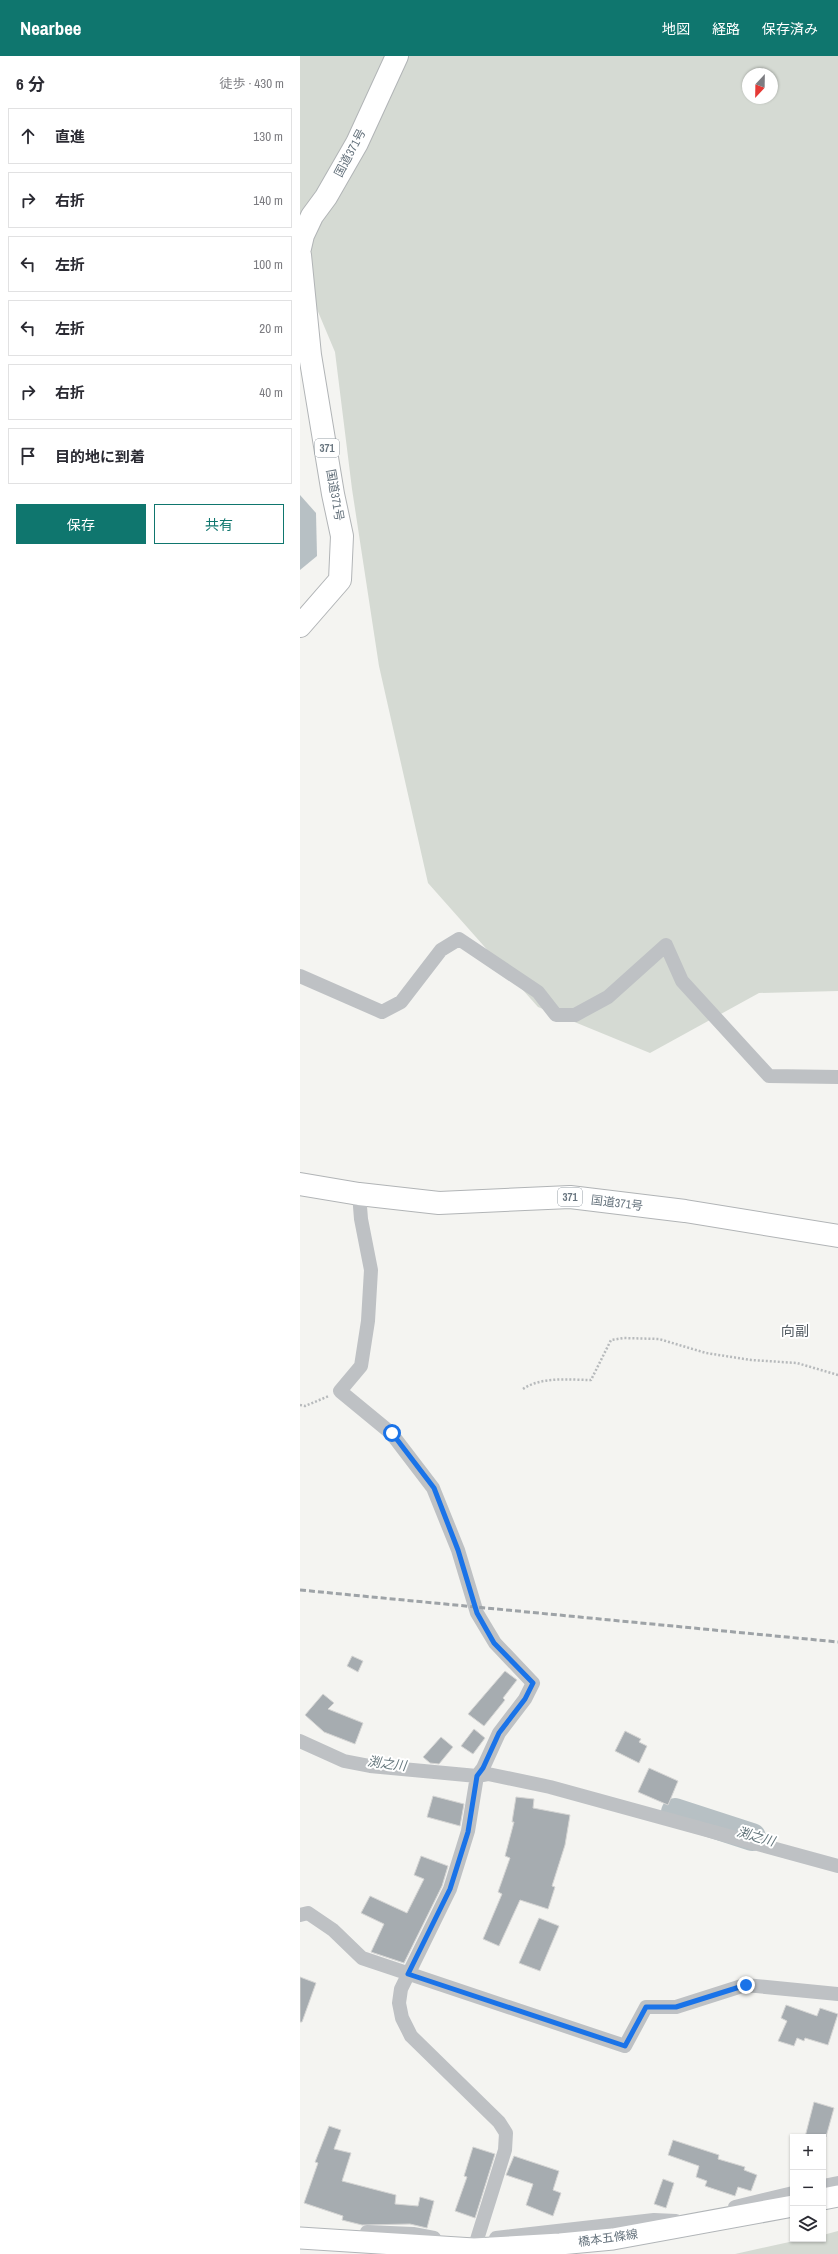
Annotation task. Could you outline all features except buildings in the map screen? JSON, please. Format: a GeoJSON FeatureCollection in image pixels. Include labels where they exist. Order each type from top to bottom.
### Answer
{"type":"FeatureCollection","features":[{"type":"Feature","properties":{"kind":"highway","name":"国道371号"},"geometry":{"type":"LineString","coordinates":[[300,248],[303,235],[312,216],[326,197],[357,143],[397,56]]}},
{"type":"Feature","properties":{"kind":"highway","name":"国道371号"},"geometry":{"type":"LineString","coordinates":[[300,256],[310,354],[342,536],[340,580],[300,626]]}},
{"type":"Feature","properties":{"kind":"highway","name":"国道371号"},"geometry":{"type":"LineString","coordinates":[[300,1184],[358,1194],[439,1203],[570,1197],[685,1211],[838,1236]]}},
{"type":"Feature","properties":{"kind":"main road"},"geometry":{"type":"LineString","coordinates":[[826,2198],[838,2196]]}},
{"type":"Feature","properties":{"kind":"main road","name":"橋本五條線"},"geometry":{"type":"LineString","coordinates":[[300,2238],[475,2246],[613,2239],[790,2207]]}},
{"type":"Feature","properties":{"kind":"street"},"geometry":{"type":"LineString","coordinates":[[300,976],[382,1012],[400,1002],[441,950],[458,939],[538,992],[556,1015],[575,1015],[608,997],[666,945],[682,980],[769,1076],[838,1077]]}},
{"type":"Feature","properties":{"kind":"street"},"geometry":{"type":"LineString","coordinates":[[300,2229],[413,2234],[475,2246],[504,2150],[506,2134],[499,2122],[410,2036],[402,2018],[399,2002],[408,1974],[450,1889],[468,1832],[477,1776],[483,1768],[499,1733],[527,1696],[533,1683],[494,1643],[477,1613],[458,1550],[434,1488],[392,1433],[340,1391],[361,1366],[368,1321],[372,1270],[360,1219],[358,1194]]}},
{"type":"Feature","properties":{"kind":"street"},"geometry":{"type":"LineString","coordinates":[[300,1741],[344,1760],[370,1766],[477,1776],[488,1774],[550,1787],[838,1866]]}},
{"type":"Feature","properties":{"kind":"street"},"geometry":{"type":"LineString","coordinates":[[300,1915],[308,1913],[320,1920],[362,1958],[625,2046],[646,2007],[676,2007],[746,1985],[838,1994]]}},
{"type":"Feature","properties":{"kind":"street"},"geometry":{"type":"LineString","coordinates":[[826,2185],[838,2183]]}},
{"type":"Feature","properties":{"kind":"street"},"geometry":{"type":"LineString","coordinates":[[704,2222],[722,2210],[790,2194]]}},
{"type":"Feature","properties":{"kind":"path"},"geometry":{"type":"LineString","coordinates":[[523,1390],[530,1384],[550,1380],[591,1380],[611,1340],[624,1338],[659,1339],[706,1353],[751,1360],[798,1363],[838,1376]]}},
{"type":"Feature","properties":{"kind":"path"},"geometry":{"type":"LineString","coordinates":[[300,1405],[305,1406],[340,1391]]}},
{"type":"Feature","properties":{"kind":"shaded area"},"geometry":{"type":"Polygon","coordinates":[[[300,56],[838,56],[838,991],[759,993],[650,1053],[538,1007],[428,883],[379,666],[352,489],[335,352],[311,295],[300,281],[300,56]]]}},
{"type":"Feature","properties":{"kind":"shaded area"},"geometry":{"type":"Polygon","coordinates":[[[300,495],[316,513],[317,556],[300,570],[300,495]]]}},
{"type":"Feature","properties":{"kind":"shaded area"},"geometry":{"type":"Polygon","coordinates":[[[838,2231],[838,2254],[735,2254],[790,2242],[826,2242],[826,2234],[838,2231]]]}},
{"type":"Feature","properties":{"kind":"waterway","name":"渕之川"},"geometry":{"type":"LineString","coordinates":[[675,1812],[752,1837]]}},
{"type":"Feature","properties":{"kind":"railway"},"geometry":{"type":"LineString","coordinates":[[300,1590],[838,1642]]}},
{"type":"Feature","properties":{"kind":"district","name":"向副"},"geometry":{"type":"Point","coordinates":[795,1331]}},
{"type":"Feature","properties":{"kind":"route"},"geometry":{"type":"LineString","coordinates":[[392,1433],[434,1488],[458,1550],[477,1613],[494,1643],[524,1672],[533,1683],[530,1692],[499,1733],[483,1768],[477,1776],[468,1832],[450,1889],[408,1974],[625,2046],[646,2007],[676,2007],[746,1985]]}}]}
